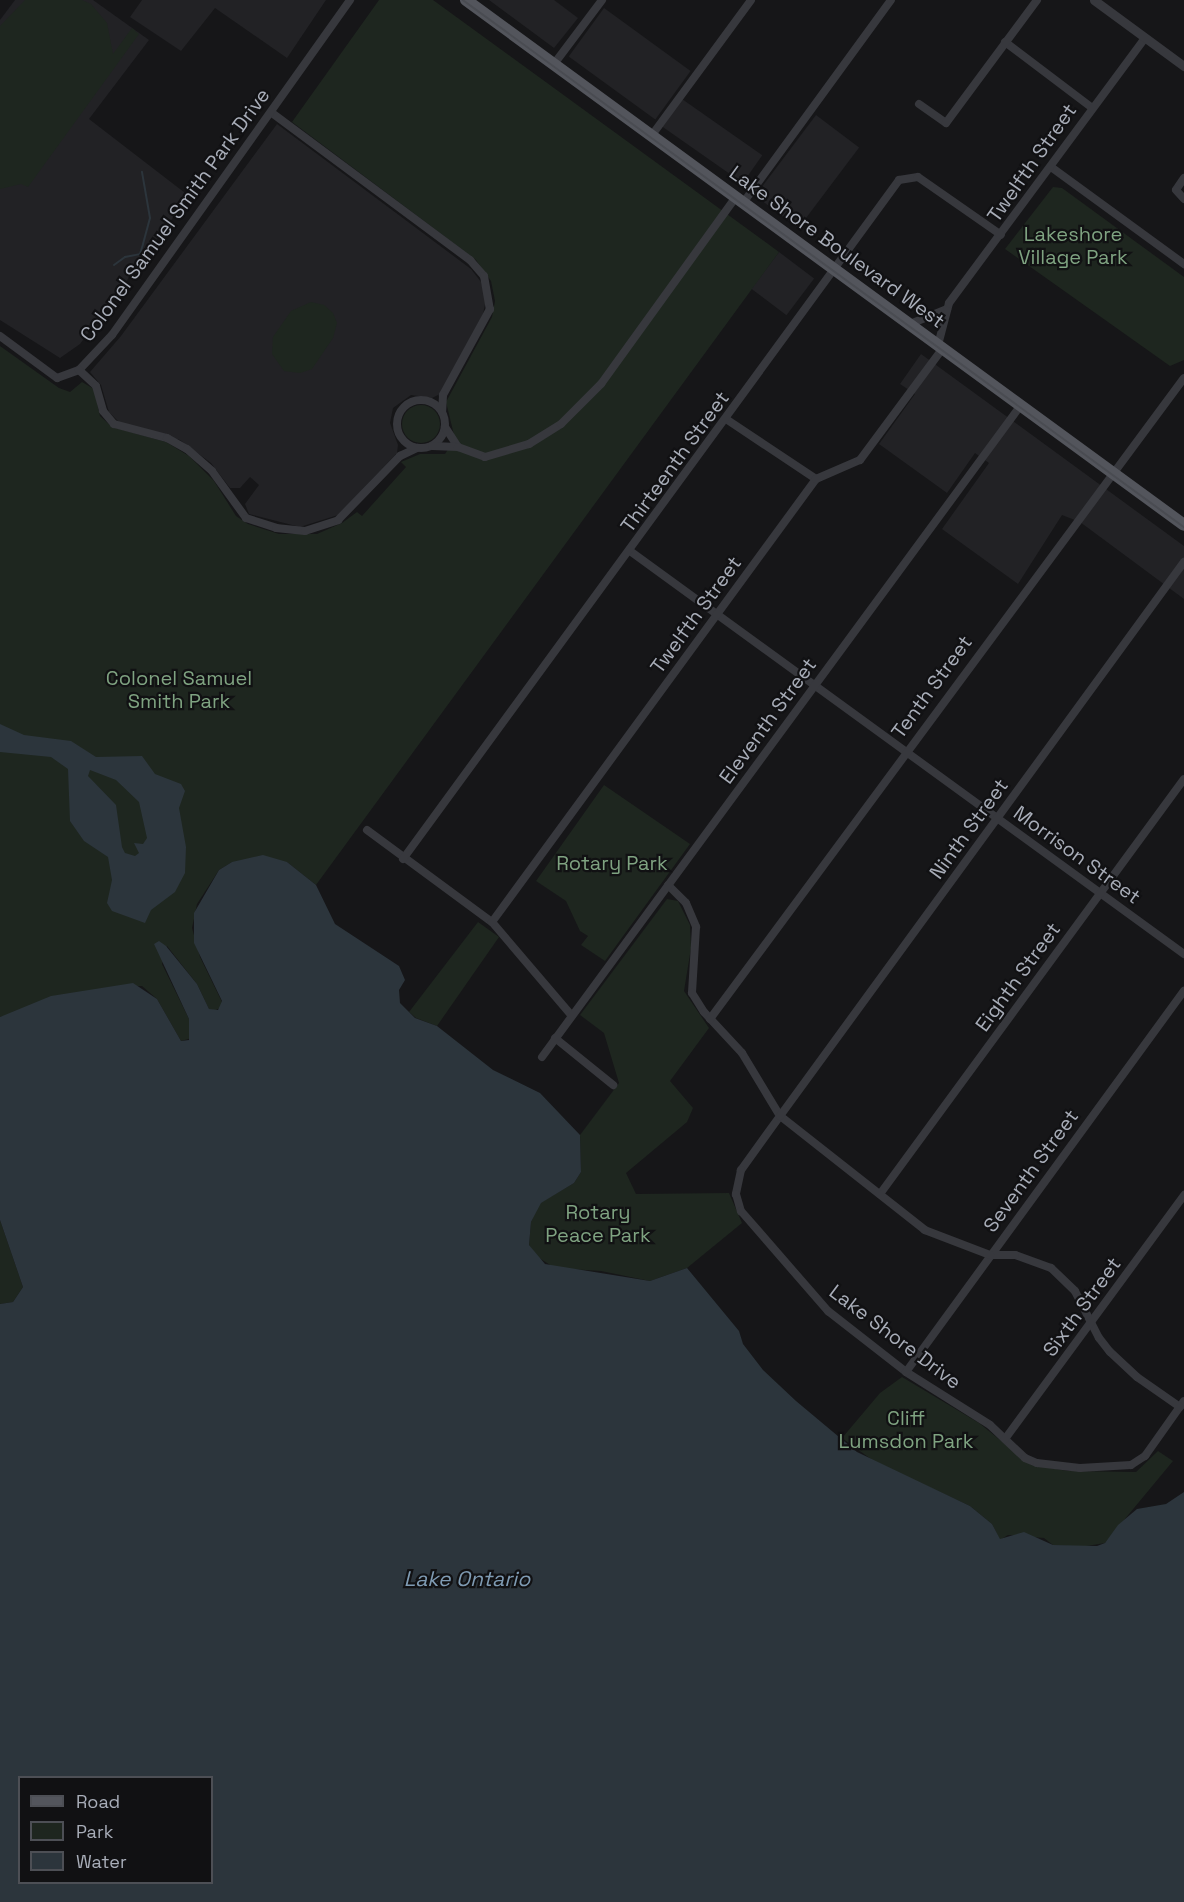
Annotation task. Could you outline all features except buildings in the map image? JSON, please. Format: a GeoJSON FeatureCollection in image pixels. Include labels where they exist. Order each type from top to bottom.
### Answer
{"type":"FeatureCollection","features":[{"type":"Feature","properties":{"kind":"main road","name":"Lake Shore Boulevard West"},"geometry":{"type":"LineString","coordinates":[[470,1],[1184,525]]}},
{"type":"Feature","properties":{"kind":"street","name":"Colonel Samuel Smith Park Drive"},"geometry":{"type":"LineString","coordinates":[[0,336],[57,378],[70,376],[79,370],[112,335],[272,113],[350,0]]}},
{"type":"Feature","properties":{"kind":"street"},"geometry":{"type":"LineString","coordinates":[[554,64],[602,0]]}},
{"type":"Feature","properties":{"kind":"street"},"geometry":{"type":"LineString","coordinates":[[652,135],[751,0]]}},
{"type":"Feature","properties":{"kind":"street"},"geometry":{"type":"LineString","coordinates":[[79,370],[96,386],[103,411],[110,422],[124,429],[167,438],[187,449],[212,471],[246,518],[276,528],[305,531],[339,520],[400,456],[417,448],[458,447],[485,457],[512,450],[546,434],[574,412],[601,384],[891,0]]}},
{"type":"Feature","properties":{"kind":"street"},"geometry":{"type":"LineString","coordinates":[[919,104],[946,123],[1037,0]]}},
{"type":"Feature","properties":{"kind":"street"},"geometry":{"type":"LineString","coordinates":[[1094,0],[1184,66]]}},
{"type":"Feature","properties":{"kind":"street","name":"Twelfth Street"},"geometry":{"type":"LineString","coordinates":[[492,922],[816,479],[860,460],[940,347],[947,309],[1051,167],[1091,107],[1145,38]]}},
{"type":"Feature","properties":{"kind":"street"},"geometry":{"type":"LineString","coordinates":[[1005,42],[1091,107]]}},
{"type":"Feature","properties":{"kind":"street"},"geometry":{"type":"LineString","coordinates":[[272,113],[470,260],[484,276],[490,309],[443,395],[442,412],[445,427],[458,447]]}},
{"type":"Feature","properties":{"kind":"street"},"geometry":{"type":"LineString","coordinates":[[1051,167],[1184,264]]}},
{"type":"Feature","properties":{"kind":"street","name":"Thirteenth Street"},"geometry":{"type":"LineString","coordinates":[[403,859],[834,269],[905,177],[918,177],[1001,235]]}},
{"type":"Feature","properties":{"kind":"street"},"geometry":{"type":"LineString","coordinates":[[1184,178],[1176,190],[1184,200]]}},
{"type":"Feature","properties":{"kind":"street"},"geometry":{"type":"LineString","coordinates":[[910,324],[947,309]]}},
{"type":"Feature","properties":{"kind":"street","name":"Tenth Street"},"geometry":{"type":"LineString","coordinates":[[710,1019],[1112,472],[1184,378]]}},
{"type":"Feature","properties":{"kind":"street"},"geometry":{"type":"LineString","coordinates":[[400,456],[403,440],[397,426],[401,410],[414,401],[429,401],[443,395]]}},
{"type":"Feature","properties":{"kind":"street"},"geometry":{"type":"LineString","coordinates":[[429,401],[442,412]]}},
{"type":"Feature","properties":{"kind":"street","name":"Eleventh Street"},"geometry":{"type":"LineString","coordinates":[[542,1057],[1021,405]]}},
{"type":"Feature","properties":{"kind":"street"},"geometry":{"type":"LineString","coordinates":[[726,419],[816,479]]}},
{"type":"Feature","properties":{"kind":"street"},"geometry":{"type":"LineString","coordinates":[[432,446],[445,427]]}},
{"type":"Feature","properties":{"kind":"street"},"geometry":{"type":"LineString","coordinates":[[403,440],[417,448]]}},
{"type":"Feature","properties":{"kind":"street","name":"Morrison Street"},"geometry":{"type":"LineString","coordinates":[[630,551],[1184,954]]}},
{"type":"Feature","properties":{"kind":"street","name":"Ninth Street"},"geometry":{"type":"LineString","coordinates":[[780,1116],[1184,562]]}},
{"type":"Feature","properties":{"kind":"street","name":"Eighth Street"},"geometry":{"type":"LineString","coordinates":[[880,1194],[1184,779]]}},
{"type":"Feature","properties":{"kind":"street"},"geometry":{"type":"LineString","coordinates":[[367,830],[403,859],[492,922],[572,1016]]}},
{"type":"Feature","properties":{"kind":"street"},"geometry":{"type":"LineString","coordinates":[[668,885],[682,897],[695,921],[698,945],[690,986],[710,1019],[742,1053],[780,1116],[925,1230],[990,1255],[1016,1255],[1051,1268],[1075,1291],[1099,1338],[1121,1364],[1182,1404]]}},
{"type":"Feature","properties":{"kind":"street","name":"Seventh Street"},"geometry":{"type":"LineString","coordinates":[[906,1372],[1184,991]]}},
{"type":"Feature","properties":{"kind":"street"},"geometry":{"type":"LineString","coordinates":[[555,1038],[613,1085]]}},
{"type":"Feature","properties":{"kind":"street","name":"Lake Shore Drive"},"geometry":{"type":"LineString","coordinates":[[780,1116],[741,1170],[736,1194],[741,1211],[828,1311],[906,1372],[1005,1439],[1025,1458],[1037,1463],[1102,1468],[1139,1461],[1182,1404]]}},
{"type":"Feature","properties":{"kind":"street","name":"Sixth Street"},"geometry":{"type":"LineString","coordinates":[[1005,1439],[1184,1195]]}},
{"type":"Feature","properties":{"kind":"shaded area"},"geometry":{"type":"Polygon","coordinates":[[[15,0],[93,0],[149,40],[89,119],[189,196],[80,344],[60,358],[0,320],[0,20],[15,0]]]}},
{"type":"Feature","properties":{"kind":"shaded area"},"geometry":{"type":"Polygon","coordinates":[[[142,0],[326,0],[287,58],[215,8],[181,51],[130,17],[142,0]]]}},
{"type":"Feature","properties":{"kind":"shaded area"},"geometry":{"type":"Polygon","coordinates":[[[489,0],[554,0],[578,18],[554,48],[489,0]]]}},
{"type":"Feature","properties":{"kind":"shaded area"},"geometry":{"type":"Polygon","coordinates":[[[604,8],[691,71],[655,119],[569,57],[604,8]]]}},
{"type":"Feature","properties":{"kind":"shaded area"},"geometry":{"type":"Polygon","coordinates":[[[682,99],[762,155],[743,183],[662,127],[682,99]]]}},
{"type":"Feature","properties":{"kind":"shaded area"},"geometry":{"type":"Polygon","coordinates":[[[816,115],[859,147],[798,228],[755,196],[816,115]]]}},
{"type":"Feature","properties":{"kind":"shaded area"},"geometry":{"type":"Polygon","coordinates":[[[277,124],[471,269],[481,282],[486,300],[483,314],[440,394],[432,398],[411,395],[393,408],[390,423],[398,445],[397,453],[338,515],[300,527],[249,514],[245,504],[259,485],[250,477],[240,488],[230,488],[211,463],[180,440],[119,422],[109,412],[101,385],[90,372],[121,336],[277,124]]]}},
{"type":"Feature","properties":{"kind":"shaded area"},"geometry":{"type":"Polygon","coordinates":[[[779,252],[814,278],[786,315],[751,289],[779,252]]]}},
{"type":"Feature","properties":{"kind":"shaded area"},"geometry":{"type":"Polygon","coordinates":[[[921,354],[1184,546],[1184,599],[1080,522],[1062,515],[1018,584],[942,529],[989,463],[975,453],[947,493],[879,444],[915,394],[900,384],[921,354]]]}},
{"type":"Feature","properties":{"kind":"green space"},"geometry":{"type":"Polygon","coordinates":[[[25,0],[82,0],[91,4],[107,23],[113,54],[132,28],[139,34],[28,187],[21,184],[0,189],[0,26],[25,0]]]}},
{"type":"Feature","properties":{"kind":"green space","name":"Colonel Samuel Smith Park"},"geometry":{"type":"Polygon","coordinates":[[[379,0],[433,0],[779,252],[316,885],[287,862],[232,862],[219,870],[197,904],[192,928],[200,957],[222,1002],[220,1008],[214,1011],[209,1009],[197,984],[167,946],[162,964],[189,1019],[192,1038],[181,1041],[157,999],[142,986],[110,987],[0,1017],[0,346],[59,388],[70,392],[82,382],[94,389],[100,416],[112,427],[166,442],[189,456],[214,481],[236,516],[248,524],[279,534],[317,534],[342,523],[357,512],[362,516],[406,467],[401,462],[420,454],[445,454],[455,439],[446,402],[492,317],[495,301],[491,281],[476,260],[292,122],[379,0]]]}},
{"type":"Feature","properties":{"kind":"green space","name":"Lakeshore Village Park"},"geometry":{"type":"Polygon","coordinates":[[[1053,187],[1062,188],[1184,277],[1184,360],[1170,366],[1005,249],[1053,187]]]}},
{"type":"Feature","properties":{"kind":"green space"},"geometry":{"type":"Polygon","coordinates":[[[311,302],[324,305],[333,313],[337,323],[333,338],[312,369],[300,373],[284,371],[272,354],[273,337],[291,311],[311,302]]]}},
{"type":"Feature","properties":{"kind":"green space"},"geometry":{"type":"Polygon","coordinates":[[[421,405],[434,411],[440,424],[434,437],[421,443],[408,437],[402,424],[408,411],[421,405]]]}},
{"type":"Feature","properties":{"kind":"green space","name":"Rotary Park"},"geometry":{"type":"Polygon","coordinates":[[[604,785],[690,844],[605,961],[581,945],[588,936],[580,931],[566,901],[536,881],[604,785]]]}},
{"type":"Feature","properties":{"kind":"green space","name":"Rotary Peace Park"},"geometry":{"type":"Polygon","coordinates":[[[667,899],[678,901],[690,925],[691,948],[684,991],[709,1028],[670,1081],[693,1108],[687,1122],[626,1173],[636,1194],[729,1193],[742,1223],[687,1268],[650,1281],[601,1271],[555,1268],[536,1256],[529,1245],[531,1222],[540,1203],[574,1183],[581,1172],[580,1135],[619,1083],[604,1033],[580,1015],[667,899]]]}},
{"type":"Feature","properties":{"kind":"green space"},"geometry":{"type":"Polygon","coordinates":[[[478,922],[499,937],[437,1026],[416,1018],[409,1012],[478,922]]]}},
{"type":"Feature","properties":{"kind":"green space"},"geometry":{"type":"Polygon","coordinates":[[[0,1220],[23,1287],[13,1302],[0,1304],[0,1220]]]}},
{"type":"Feature","properties":{"kind":"green space","name":"Cliff Lumsdon Park"},"geometry":{"type":"Polygon","coordinates":[[[902,1377],[979,1423],[1031,1465],[1068,1471],[1136,1472],[1158,1451],[1173,1461],[1105,1543],[1081,1547],[1053,1545],[1044,1538],[1008,1535],[1000,1540],[992,1524],[970,1506],[875,1462],[842,1438],[880,1393],[902,1377]]]}},
{"type":"Feature","properties":{"kind":"water"},"geometry":{"type":"Polygon","coordinates":[[[0,724],[24,735],[71,741],[96,757],[142,756],[155,774],[181,784],[185,791],[179,808],[186,847],[185,873],[175,892],[151,910],[145,923],[112,911],[107,903],[112,880],[108,857],[84,841],[70,821],[68,769],[51,757],[0,752],[0,724]],[[90,770],[88,776],[116,805],[122,847],[125,853],[135,856],[139,853],[134,843],[143,844],[147,838],[139,802],[116,780],[90,770]]]}},
{"type":"Feature","properties":{"kind":"water","name":"Lake Ontario"},"geometry":{"type":"Polygon","coordinates":[[[263,855],[287,862],[316,885],[335,924],[399,966],[405,980],[399,990],[400,1003],[415,1018],[437,1026],[493,1070],[540,1093],[580,1135],[581,1172],[574,1183],[541,1203],[531,1222],[529,1245],[545,1264],[650,1281],[687,1268],[739,1331],[743,1344],[763,1370],[796,1401],[857,1452],[970,1506],[992,1524],[1000,1539],[1024,1532],[1053,1545],[1097,1546],[1105,1543],[1118,1525],[1137,1509],[1166,1504],[1184,1492],[1184,1902],[0,1902],[0,1304],[13,1302],[23,1287],[0,1220],[0,1017],[51,996],[133,983],[157,999],[181,1041],[189,1040],[189,1019],[154,944],[159,941],[166,946],[197,984],[209,1009],[218,1010],[222,1001],[194,943],[194,913],[219,870],[232,862],[263,855]]]}},
{"type":"Feature","properties":{"kind":"waterway"},"geometry":{"type":"LineString","coordinates":[[114,265],[125,257],[140,254],[150,218],[142,172]]}},
{"type":"Feature","properties":{"kind":"tram line"},"geometry":{"type":"LineString","coordinates":[[463,0],[1184,527]]}}]}
